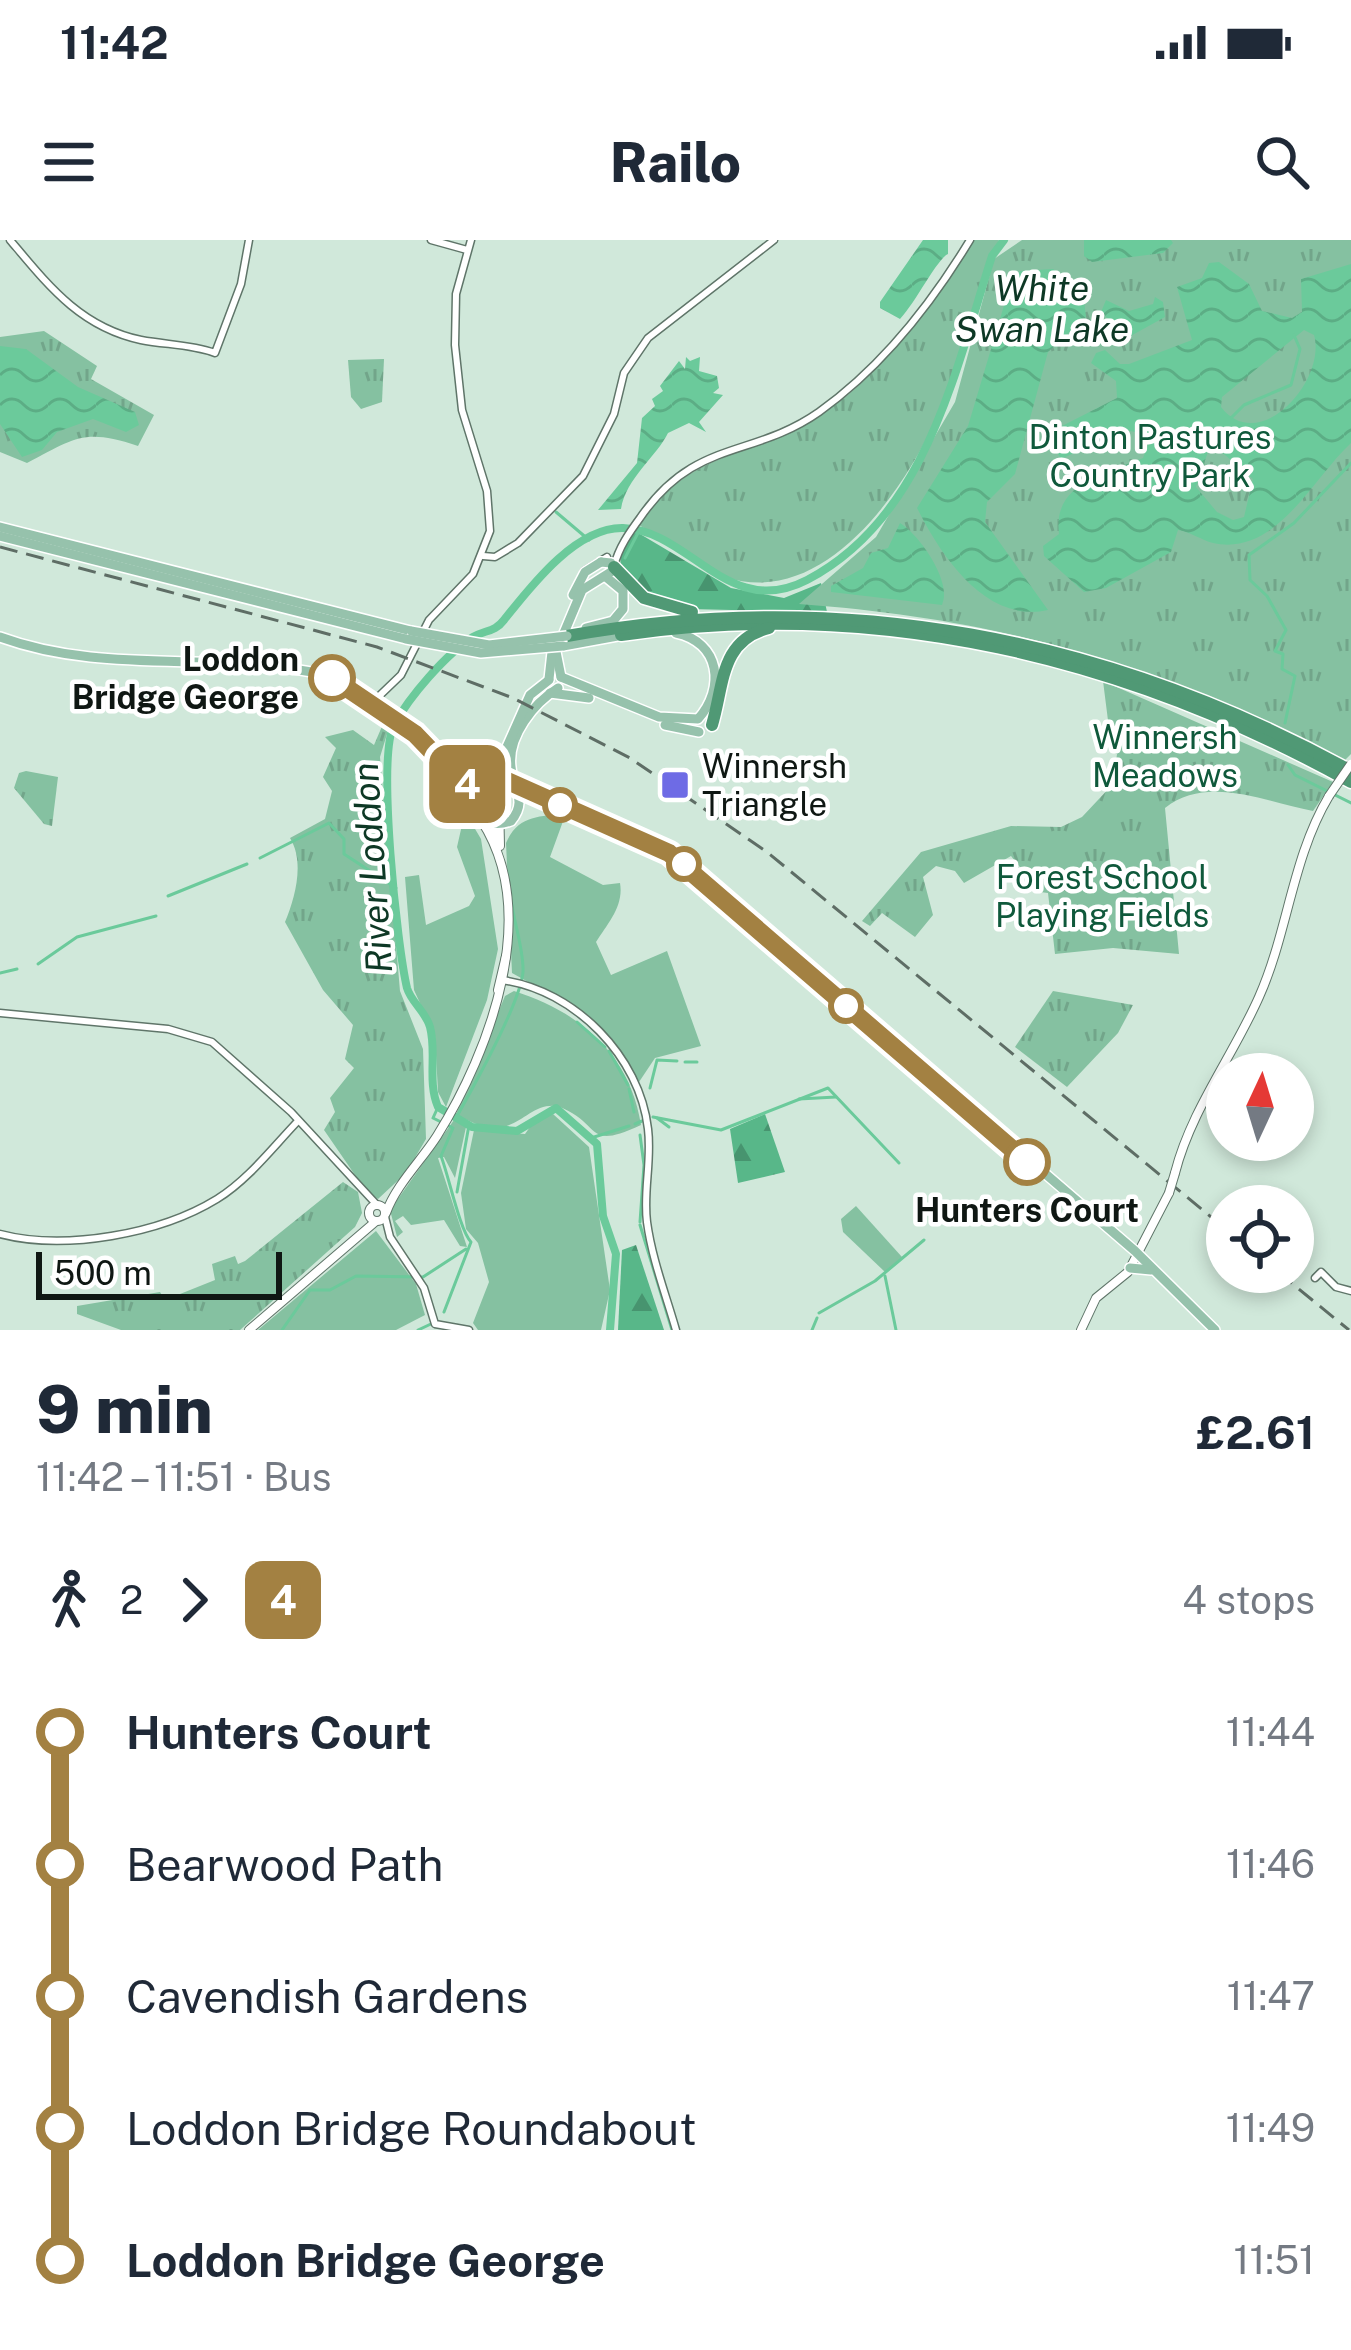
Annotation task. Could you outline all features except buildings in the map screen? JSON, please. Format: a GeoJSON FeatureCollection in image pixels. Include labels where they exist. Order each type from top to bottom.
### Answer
{"type":"FeatureCollection","features":[{"type":"Feature","properties":{"kind":"highway"},"geometry":{"type":"LineString","coordinates":[[610,563],[631,589],[658,605],[745,615],[902,621],[1049,647],[1172,686],[1351,767]]}},
{"type":"Feature","properties":{"kind":"highway"},"geometry":{"type":"LineString","coordinates":[[565,641],[745,615]]}},
{"type":"Feature","properties":{"kind":"highway"},"geometry":{"type":"LineString","coordinates":[[621,635],[724,625],[842,625],[977,641],[1091,668],[1217,714],[1351,782]]}},
{"type":"Feature","properties":{"kind":"highway"},"geometry":{"type":"LineString","coordinates":[[702,724],[728,660],[745,637],[775,628],[842,625]]}},
{"type":"Feature","properties":{"kind":"main road"},"geometry":{"type":"LineString","coordinates":[[0,532],[408,635],[489,645],[678,633],[704,645],[713,660],[715,681],[702,724]]}},
{"type":"Feature","properties":{"kind":"main road"},"geometry":{"type":"LineString","coordinates":[[555,682],[550,650],[583,575],[610,563]]}},
{"type":"Feature","properties":{"kind":"main road"},"geometry":{"type":"LineString","coordinates":[[565,641],[621,613],[623,591],[610,563]]}},
{"type":"Feature","properties":{"kind":"main road"},"geometry":{"type":"LineString","coordinates":[[480,782],[507,757],[531,708],[555,682],[556,652],[577,600],[610,563]]}},
{"type":"Feature","properties":{"kind":"main road"},"geometry":{"type":"LineString","coordinates":[[0,637],[41,651],[120,662],[310,672],[342,682],[374,702],[462,783],[500,778],[637,836],[687,866],[1122,1242],[1215,1330]]}},
{"type":"Feature","properties":{"kind":"main road"},"geometry":{"type":"LineString","coordinates":[[555,682],[589,698],[702,724]]}},
{"type":"Feature","properties":{"kind":"main road"},"geometry":{"type":"LineString","coordinates":[[487,821],[532,691],[555,682],[658,717],[702,724]]}},
{"type":"Feature","properties":{"kind":"main road"},"geometry":{"type":"LineString","coordinates":[[507,757],[517,786],[515,817]]}},
{"type":"Feature","properties":{"kind":"main road"},"geometry":{"type":"LineString","coordinates":[[441,762],[487,821],[498,848]]}},
{"type":"Feature","properties":{"kind":"main road"},"geometry":{"type":"LineString","coordinates":[[1081,1330],[1093,1302],[1135,1254],[1169,1193],[1194,1122],[1258,998],[1305,850],[1329,796],[1351,767]]}},
{"type":"Feature","properties":{"kind":"main road"},"geometry":{"type":"LineString","coordinates":[[249,1330],[393,1199],[444,1124],[513,982],[506,956],[498,848],[480,782]]}},
{"type":"Feature","properties":{"kind":"main road"},"geometry":{"type":"LineString","coordinates":[[498,848],[515,817],[528,806],[554,804]]}},
{"type":"Feature","properties":{"kind":"main road"},"geometry":{"type":"LineString","coordinates":[[487,821],[515,817]]}},
{"type":"Feature","properties":{"kind":"main road"},"geometry":{"type":"LineString","coordinates":[[1135,1254],[1192,1306]]}},
{"type":"Feature","properties":{"kind":"street"},"geometry":{"type":"LineString","coordinates":[[10,240],[53,292],[90,321],[128,337],[215,352],[241,284],[249,240]]}},
{"type":"Feature","properties":{"kind":"street"},"geometry":{"type":"LineString","coordinates":[[431,240],[467,250]]}},
{"type":"Feature","properties":{"kind":"street"},"geometry":{"type":"LineString","coordinates":[[374,702],[400,675],[425,625],[467,582],[483,556],[490,531],[489,500],[463,410],[453,326],[470,240]]}},
{"type":"Feature","properties":{"kind":"street"},"geometry":{"type":"LineString","coordinates":[[483,556],[495,557],[518,543],[583,476],[614,414],[622,380],[648,338],[737,274],[774,240]]}},
{"type":"Feature","properties":{"kind":"street"},"geometry":{"type":"LineString","coordinates":[[610,563],[642,514],[692,464],[797,424],[836,399],[902,335],[970,240]]}},
{"type":"Feature","properties":{"kind":"street"},"geometry":{"type":"LineString","coordinates":[[513,982],[557,1001],[607,1039],[640,1095],[650,1149],[647,1226],[676,1330]]}},
{"type":"Feature","properties":{"kind":"street"},"geometry":{"type":"LineString","coordinates":[[0,1013],[198,1036],[234,1058],[364,1195],[418,1279],[434,1322],[468,1329]]}},
{"type":"Feature","properties":{"kind":"street"},"geometry":{"type":"LineString","coordinates":[[0,1234],[69,1240],[190,1211],[231,1189],[298,1121]]}},
{"type":"Feature","properties":{"kind":"street"},"geometry":{"type":"LineString","coordinates":[[1315,1278],[1321,1272],[1336,1287],[1351,1292]]}},
{"type":"Feature","properties":{"kind":"green space"},"geometry":{"type":"Polygon","coordinates":[[[974,240],[999,240],[944,399],[901,482],[853,539],[794,577],[760,583],[714,572],[639,525],[674,485],[693,472],[799,427],[852,391],[897,345],[974,240]]]}},
{"type":"Feature","properties":{"kind":"green space","name":"Dinton Pastures Country Park"},"geometry":{"type":"Polygon","coordinates":[[[1022,240],[1351,240],[1351,754],[1344,761],[1209,698],[1080,652],[947,622],[799,604],[876,537],[955,402],[994,259],[1022,240]]]}},
{"type":"Feature","properties":{"kind":"green space"},"geometry":{"type":"Polygon","coordinates":[[[44,331],[97,366],[91,379],[154,415],[138,446],[80,438],[27,463],[0,452],[0,337],[44,331]]]}},
{"type":"Feature","properties":{"kind":"green space"},"geometry":{"type":"Polygon","coordinates":[[[384,359],[382,402],[361,409],[351,397],[348,360],[384,359]]]}},
{"type":"Feature","properties":{"kind":"green space"},"geometry":{"type":"Polygon","coordinates":[[[635,531],[731,588],[784,598],[821,583],[827,612],[688,609],[656,602],[620,569],[621,552],[635,531]]]}},
{"type":"Feature","properties":{"kind":"green space","name":"Winnersh Meadows"},"geometry":{"type":"Polygon","coordinates":[[[1103,681],[1333,782],[1313,811],[1219,792],[1182,798],[1165,808],[1179,954],[1113,948],[1055,954],[1048,893],[1040,892],[1011,856],[964,883],[955,871],[936,866],[923,877],[933,915],[915,937],[882,913],[870,926],[862,921],[921,852],[1011,826],[1061,827],[1082,817],[1113,784],[1117,754],[1112,752],[1103,681]]]}},
{"type":"Feature","properties":{"kind":"green space"},"geometry":{"type":"Polygon","coordinates":[[[386,717],[391,721],[380,757],[400,991],[423,1049],[426,1139],[406,1173],[378,1199],[366,1191],[324,1130],[335,1112],[330,1098],[354,1068],[345,1059],[353,1025],[323,990],[285,922],[298,869],[290,838],[325,819],[332,791],[323,777],[336,748],[325,737],[353,730],[374,745],[386,717]]]}},
{"type":"Feature","properties":{"kind":"green space"},"geometry":{"type":"Polygon","coordinates":[[[19,773],[58,777],[52,826],[44,824],[14,788],[19,773]]]}},
{"type":"Feature","properties":{"kind":"green space"},"geometry":{"type":"Polygon","coordinates":[[[465,812],[481,839],[498,949],[487,1000],[446,1107],[438,1092],[435,1036],[414,990],[405,877],[419,875],[426,925],[469,906],[475,896],[457,847],[465,812]]]}},
{"type":"Feature","properties":{"kind":"green space"},"geometry":{"type":"Polygon","coordinates":[[[566,813],[550,857],[603,885],[620,883],[617,907],[596,942],[611,975],[667,951],[701,1046],[655,1058],[639,1082],[613,1040],[588,1015],[512,973],[506,843],[523,822],[566,813]]]}},
{"type":"Feature","properties":{"kind":"green space"},"geometry":{"type":"Polygon","coordinates":[[[514,991],[560,1011],[598,1039],[626,1077],[641,1125],[601,1135],[557,1106],[505,1126],[476,1124],[456,1114],[505,996],[514,991]]]}},
{"type":"Feature","properties":{"kind":"green space"},"geometry":{"type":"Polygon","coordinates":[[[1053,991],[1133,1005],[1118,1033],[1067,1087],[1015,1047],[1053,991]]]}},
{"type":"Feature","properties":{"kind":"green space"},"geometry":{"type":"Polygon","coordinates":[[[553,1114],[589,1147],[610,1290],[601,1330],[478,1330],[473,1323],[489,1282],[478,1243],[466,1229],[461,1193],[474,1130],[525,1134],[535,1120],[553,1114]]]}},
{"type":"Feature","properties":{"kind":"green space"},"geometry":{"type":"Polygon","coordinates":[[[765,1114],[785,1172],[738,1183],[730,1129],[765,1114]]]}},
{"type":"Feature","properties":{"kind":"green space"},"geometry":{"type":"Polygon","coordinates":[[[454,1120],[466,1127],[455,1178],[444,1157],[438,1158],[467,1247],[460,1246],[444,1220],[411,1225],[403,1216],[395,1221],[403,1232],[397,1237],[390,1210],[454,1120]]]}},
{"type":"Feature","properties":{"kind":"green space"},"geometry":{"type":"Polygon","coordinates":[[[343,1182],[358,1192],[362,1213],[355,1227],[240,1330],[121,1330],[77,1314],[77,1306],[160,1292],[165,1300],[215,1280],[212,1264],[235,1256],[238,1264],[245,1261],[343,1182]]]}},
{"type":"Feature","properties":{"kind":"green space"},"geometry":{"type":"Polygon","coordinates":[[[856,1206],[902,1257],[885,1272],[843,1232],[841,1219],[856,1206]]]}},
{"type":"Feature","properties":{"kind":"green space"},"geometry":{"type":"Polygon","coordinates":[[[376,1231],[416,1284],[425,1315],[396,1330],[258,1330],[376,1231]]]}},
{"type":"Feature","properties":{"kind":"green space"},"geometry":{"type":"Polygon","coordinates":[[[636,1245],[664,1330],[618,1330],[622,1250],[636,1245]]]}},
{"type":"Feature","properties":{"kind":"water"},"geometry":{"type":"Polygon","coordinates":[[[923,240],[948,240],[948,254],[900,319],[880,308],[880,302],[923,240]]]}},
{"type":"Feature","properties":{"kind":"water"},"geometry":{"type":"Polygon","coordinates":[[[1084,240],[1173,243],[1163,253],[1092,262],[1084,256],[1084,240]]]}},
{"type":"Feature","properties":{"kind":"water"},"geometry":{"type":"Polygon","coordinates":[[[1219,262],[1249,284],[1262,311],[1292,318],[1302,312],[1301,279],[1351,264],[1351,443],[1291,511],[1256,538],[1213,543],[1178,530],[1171,552],[1106,588],[1084,592],[1044,556],[1043,546],[1059,534],[1059,517],[1072,492],[1143,458],[1148,444],[1140,433],[1125,430],[1061,459],[1055,449],[1062,426],[1117,398],[1116,381],[1091,363],[1096,353],[1105,350],[1120,364],[1129,364],[1192,340],[1177,287],[1202,278],[1209,263],[1219,262]],[[1304,330],[1222,397],[1221,407],[1236,420],[1253,423],[1287,407],[1310,373],[1315,353],[1314,335],[1304,330]],[[1211,443],[1196,487],[1217,512],[1233,520],[1244,517],[1253,479],[1211,443]]]}},
{"type":"Feature","properties":{"kind":"water","name":"White Swan Lake"},"geometry":{"type":"Polygon","coordinates":[[[1053,269],[1083,291],[1086,317],[1048,352],[1015,474],[987,502],[985,522],[1048,610],[1026,612],[1005,607],[968,582],[917,508],[968,426],[1011,282],[1020,271],[1053,269]]]}},
{"type":"Feature","properties":{"kind":"water"},"geometry":{"type":"Polygon","coordinates":[[[1155,297],[1163,302],[1165,317],[1127,338],[1101,312],[1106,300],[1129,311],[1153,304],[1155,297]]]}},
{"type":"Feature","properties":{"kind":"water"},"geometry":{"type":"Polygon","coordinates":[[[0,346],[26,349],[78,387],[135,412],[139,425],[126,432],[93,419],[57,432],[42,450],[22,457],[0,424],[0,346]]]}},
{"type":"Feature","properties":{"kind":"water"},"geometry":{"type":"Polygon","coordinates":[[[686,357],[690,361],[700,357],[699,371],[717,376],[719,388],[713,393],[723,395],[699,422],[706,432],[689,423],[668,433],[629,487],[621,509],[598,510],[637,463],[642,418],[655,406],[652,399],[663,391],[660,386],[679,361],[685,369],[686,357]]]}},
{"type":"Feature","properties":{"kind":"water"},"geometry":{"type":"Polygon","coordinates":[[[900,523],[933,560],[943,585],[942,605],[831,592],[831,586],[863,568],[871,553],[888,548],[900,523]]]}},
{"type":"Feature","properties":{"kind":"waterway","name":"River Loddon"},"geometry":{"type":"LineString","coordinates":[[610,1330],[616,1254],[603,1216],[597,1144],[556,1108],[517,1131],[472,1127],[438,1107],[430,1027],[407,988],[398,934],[387,774],[394,725],[418,689],[451,654],[501,624],[556,561],[606,530],[647,532],[732,582],[754,589],[779,590],[807,580],[848,553],[881,519],[930,438],[992,256],[1004,240]]}},
{"type":"Feature","properties":{"kind":"waterway"},"geometry":{"type":"LineString","coordinates":[[1230,419],[1244,405],[1291,385],[1300,349],[1294,335]]}},
{"type":"Feature","properties":{"kind":"waterway"},"geometry":{"type":"LineString","coordinates":[[1285,723],[1295,676],[1282,669],[1283,654],[1275,651],[1286,630],[1267,596],[1250,580],[1249,555],[1294,523],[1351,463]]}},
{"type":"Feature","properties":{"kind":"waterway"},"geometry":{"type":"LineString","coordinates":[[556,512],[589,540]]}},
{"type":"Feature","properties":{"kind":"waterway"},"geometry":{"type":"LineString","coordinates":[[625,558],[639,531]]}},
{"type":"Feature","properties":{"kind":"waterway"},"geometry":{"type":"LineString","coordinates":[[1288,765],[1295,775],[1351,803]]}},
{"type":"Feature","properties":{"kind":"waterway"},"geometry":{"type":"LineString","coordinates":[[260,858],[329,823],[344,839],[344,854],[396,888]]}},
{"type":"Feature","properties":{"kind":"waterway"},"geometry":{"type":"LineString","coordinates":[[168,896],[247,864]]}},
{"type":"Feature","properties":{"kind":"waterway"},"geometry":{"type":"LineString","coordinates":[[456,1118],[520,986],[523,964],[512,905]]}},
{"type":"Feature","properties":{"kind":"waterway"},"geometry":{"type":"LineString","coordinates":[[38,964],[77,937],[156,916]]}},
{"type":"Feature","properties":{"kind":"waterway"},"geometry":{"type":"LineString","coordinates":[[0,973],[17,969]]}},
{"type":"Feature","properties":{"kind":"waterway"},"geometry":{"type":"LineString","coordinates":[[577,1022],[605,1047]]}},
{"type":"Feature","properties":{"kind":"waterway"},"geometry":{"type":"LineString","coordinates":[[609,1051],[628,1085]]}},
{"type":"Feature","properties":{"kind":"waterway"},"geometry":{"type":"LineString","coordinates":[[650,1088],[657,1060],[677,1061]]}},
{"type":"Feature","properties":{"kind":"waterway"},"geometry":{"type":"LineString","coordinates":[[685,1062],[697,1062]]}},
{"type":"Feature","properties":{"kind":"waterway"},"geometry":{"type":"LineString","coordinates":[[653,1117],[721,1130],[828,1088],[899,1163]]}},
{"type":"Feature","properties":{"kind":"waterway"},"geometry":{"type":"LineString","coordinates":[[629,1089],[634,1112]]}},
{"type":"Feature","properties":{"kind":"waterway"},"geometry":{"type":"LineString","coordinates":[[799,1099],[836,1097]]}},
{"type":"Feature","properties":{"kind":"waterway"},"geometry":{"type":"LineString","coordinates":[[438,1107],[433,1118],[453,1128],[441,1156],[471,1242],[444,1312]]}},
{"type":"Feature","properties":{"kind":"waterway"},"geometry":{"type":"LineString","coordinates":[[657,1118],[669,1127]]}},
{"type":"Feature","properties":{"kind":"waterway"},"geometry":{"type":"LineString","coordinates":[[635,1124],[642,1121]]}},
{"type":"Feature","properties":{"kind":"waterway"},"geometry":{"type":"LineString","coordinates":[[457,1192],[469,1125]]}},
{"type":"Feature","properties":{"kind":"waterway"},"geometry":{"type":"LineString","coordinates":[[591,1138],[629,1126]]}},
{"type":"Feature","properties":{"kind":"waterway"},"geometry":{"type":"LineString","coordinates":[[640,1135],[644,1165],[640,1222]]}},
{"type":"Feature","properties":{"kind":"waterway"},"geometry":{"type":"LineString","coordinates":[[640,1225],[672,1330]]}},
{"type":"Feature","properties":{"kind":"waterway"},"geometry":{"type":"LineString","coordinates":[[819,1313],[875,1281],[924,1240]]}},
{"type":"Feature","properties":{"kind":"waterway"},"geometry":{"type":"LineString","coordinates":[[282,1330],[310,1290],[330,1290],[356,1276],[423,1277],[466,1249]]}},
{"type":"Feature","properties":{"kind":"waterway"},"geometry":{"type":"LineString","coordinates":[[885,1276],[896,1330]]}},
{"type":"Feature","properties":{"kind":"waterway"},"geometry":{"type":"LineString","coordinates":[[812,1330],[817,1318]]}},
{"type":"Feature","properties":{"kind":"waterway"},"geometry":{"type":"LineString","coordinates":[[418,1330],[433,1323]]}},
{"type":"Feature","properties":{"kind":"railway"},"geometry":{"type":"LineString","coordinates":[[0,547],[377,647],[513,698],[630,758],[767,852],[1206,1213]]}},
{"type":"Feature","properties":{"kind":"railway"},"geometry":{"type":"LineString","coordinates":[[1304,1293],[1349,1330]]}},
{"type":"Feature","properties":{"kind":"bus line","name":"4"},"geometry":{"type":"LineString","coordinates":[[332,678],[415,734],[462,783],[503,779],[669,853],[1027,1162]]}},
{"type":"Feature","properties":{"kind":"place","name":"Loddon Bridge George"},"geometry":{"type":"Point","coordinates":[332,678]}},
{"type":"Feature","properties":{"kind":"place","name":"Winnersh Triangle"},"geometry":{"type":"Point","coordinates":[675,785]}},
{"type":"Feature","properties":{"kind":"place","name":"Hunters Court"},"geometry":{"type":"Point","coordinates":[1027,1162]}},
{"type":"Feature","properties":{"kind":"park label","name":"Forest School Playing Fields"},"geometry":{"type":"Point","coordinates":[1102,896]}}]}
